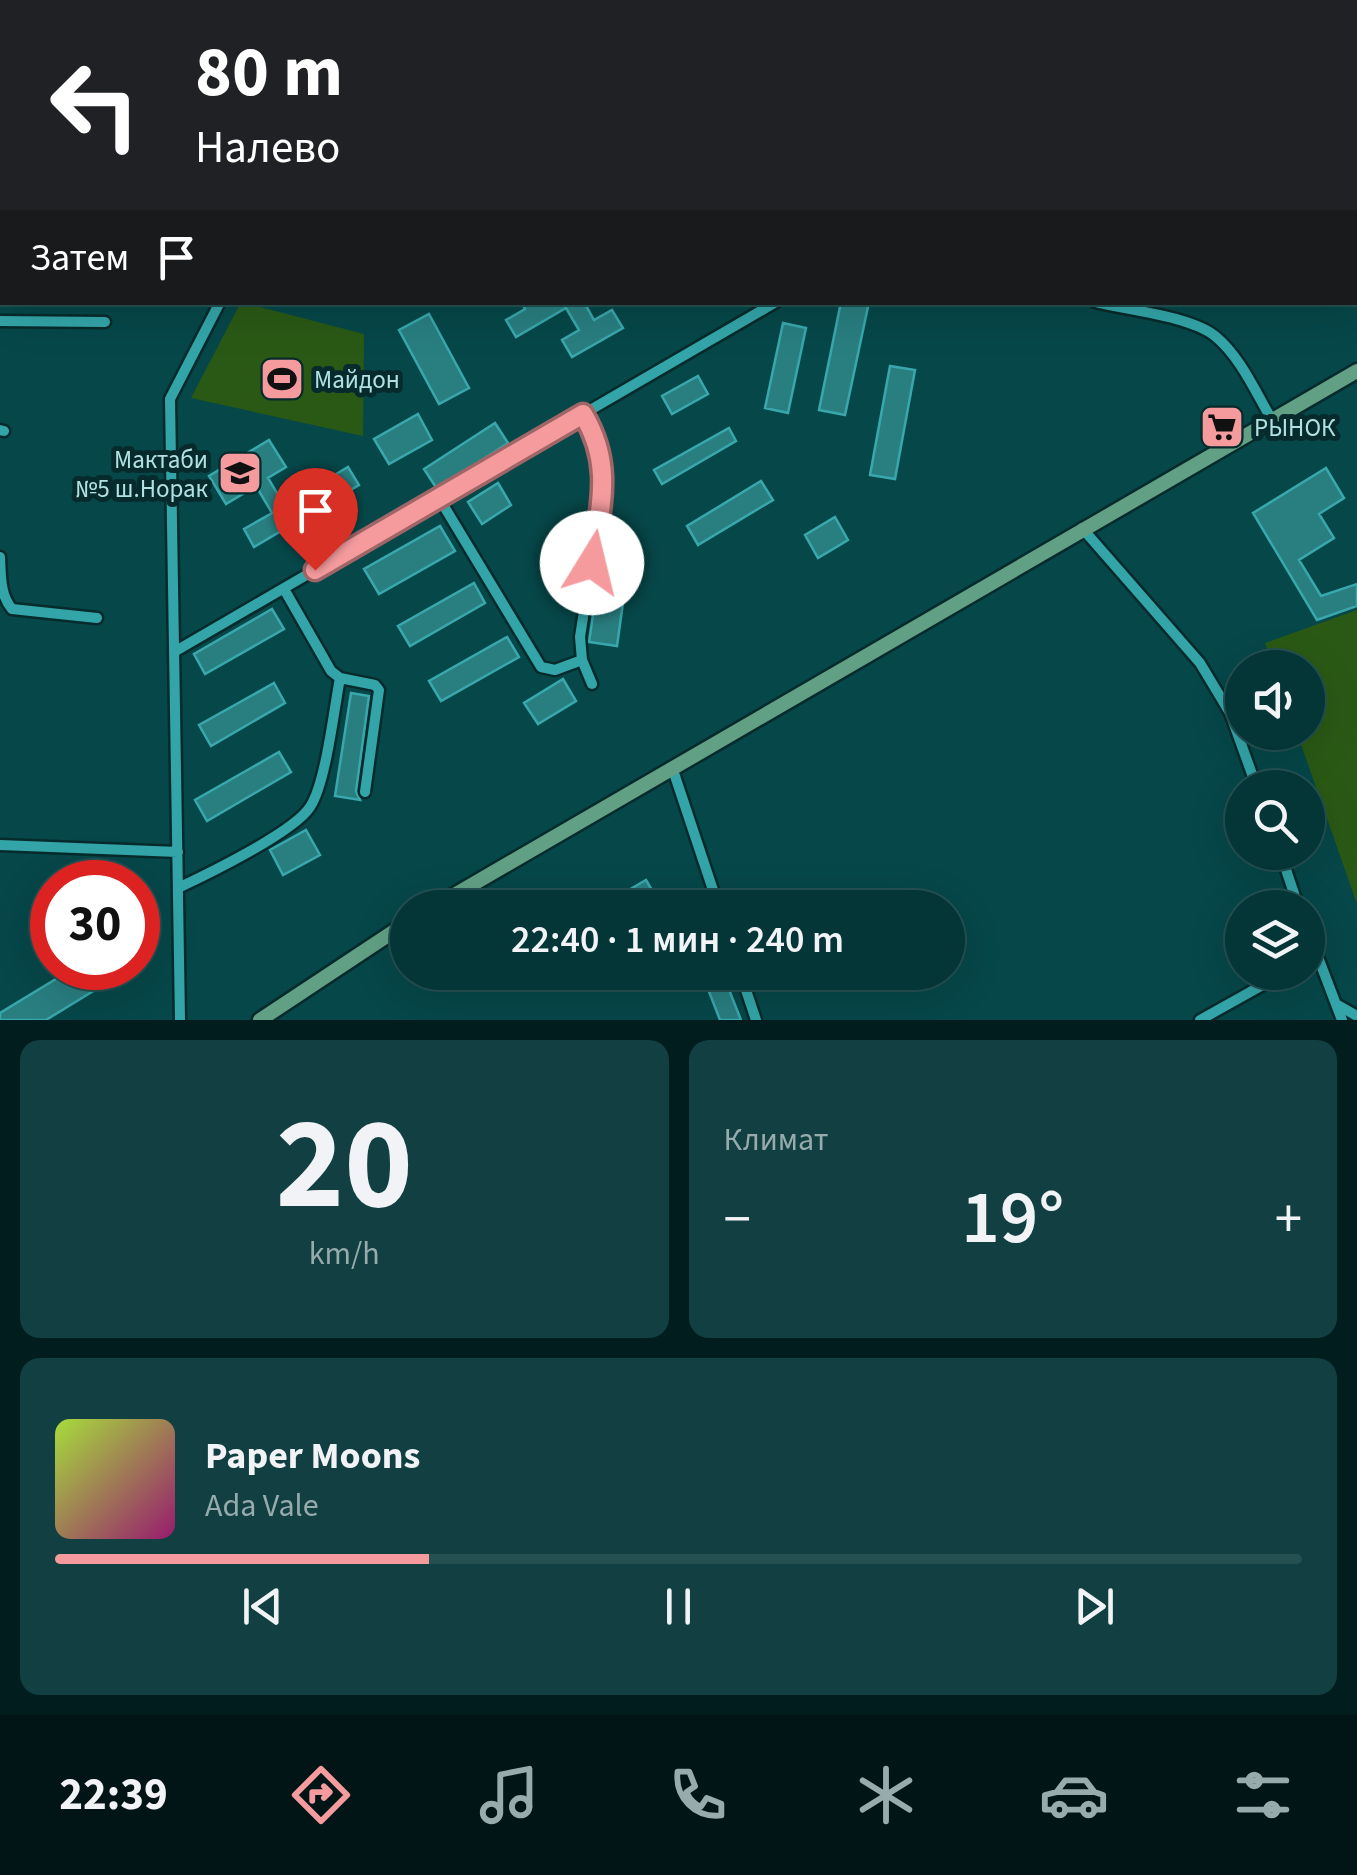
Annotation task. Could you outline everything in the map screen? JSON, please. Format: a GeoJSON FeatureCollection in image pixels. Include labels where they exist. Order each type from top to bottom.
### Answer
{"type":"FeatureCollection","features":[{"type":"Feature","properties":{"kind":"main road"},"geometry":{"type":"LineString","coordinates":[[463,890],[1357,370]]}},
{"type":"Feature","properties":{"kind":"main road"},"geometry":{"type":"LineString","coordinates":[[260,1020],[390,934]]}},
{"type":"Feature","properties":{"kind":"street"},"geometry":{"type":"LineString","coordinates":[[180,1020],[170,399],[218,305]]}},
{"type":"Feature","properties":{"kind":"street"},"geometry":{"type":"LineString","coordinates":[[174,652],[771,305]]}},
{"type":"Feature","properties":{"kind":"street"},"geometry":{"type":"LineString","coordinates":[[1108,305],[1184,322],[1213,334],[1228,350],[1272,420]]}},
{"type":"Feature","properties":{"kind":"street"},"geometry":{"type":"LineString","coordinates":[[0,320],[105,322]]}},
{"type":"Feature","properties":{"kind":"street"},"geometry":{"type":"LineString","coordinates":[[583,414],[603,456],[604,482],[580,637],[582,660],[592,684]]}},
{"type":"Feature","properties":{"kind":"street"},"geometry":{"type":"LineString","coordinates":[[439,498],[541,667],[555,670],[582,660]]}},
{"type":"Feature","properties":{"kind":"street"},"geometry":{"type":"LineString","coordinates":[[1082,528],[1200,663],[1230,713],[1250,770]]}},
{"type":"Feature","properties":{"kind":"street"},"geometry":{"type":"LineString","coordinates":[[0,557],[4,601],[12,608],[97,618]]}},
{"type":"Feature","properties":{"kind":"street"},"geometry":{"type":"LineString","coordinates":[[284,589],[331,671],[340,678],[375,685],[379,690],[376,736],[365,792]]}},
{"type":"Feature","properties":{"kind":"street"},"geometry":{"type":"LineString","coordinates":[[178,888],[240,858],[309,809],[320,785],[340,678]]}},
{"type":"Feature","properties":{"kind":"street"},"geometry":{"type":"LineString","coordinates":[[672,767],[712,890]]}},
{"type":"Feature","properties":{"kind":"street"},"geometry":{"type":"LineString","coordinates":[[0,845],[178,852]]}},
{"type":"Feature","properties":{"kind":"street"},"geometry":{"type":"LineString","coordinates":[[1325,983],[1342,1020]]}},
{"type":"Feature","properties":{"kind":"street"},"geometry":{"type":"LineString","coordinates":[[746,990],[756,1020]]}},
{"type":"Feature","properties":{"kind":"street"},"geometry":{"type":"LineString","coordinates":[[1200,1020],[1254,990]]}},
{"type":"Feature","properties":{"kind":"street"},"geometry":{"type":"LineString","coordinates":[[1336,1004],[1357,1016]]}},
{"type":"Feature","properties":{"kind":"green space","name":"Майдон"},"geometry":{"type":"Polygon","coordinates":[[[239,305],[364,334],[363,436],[191,398],[239,305]]]}},
{"type":"Feature","properties":{"kind":"green space"},"geometry":{"type":"Polygon","coordinates":[[[1357,610],[1357,904],[1325,813],[1325,770],[1310,770],[1303,750],[1325,750],[1325,650],[1268,650],[1265,643],[1357,610]]]}},
{"type":"Feature","properties":{"kind":"building"},"geometry":{"type":"Polygon","coordinates":[[[523,305],[586,305],[594,320],[612,310],[623,328],[572,357],[562,340],[579,330],[566,308],[516,337],[506,320],[525,309],[523,305]]]}},
{"type":"Feature","properties":{"kind":"building"},"geometry":{"type":"Polygon","coordinates":[[[840,305],[868,305],[845,415],[819,410],[840,305]]]}},
{"type":"Feature","properties":{"kind":"building"},"geometry":{"type":"Polygon","coordinates":[[[429,314],[469,388],[439,404],[399,330],[429,314]]]}},
{"type":"Feature","properties":{"kind":"building"},"geometry":{"type":"Polygon","coordinates":[[[783,323],[806,328],[788,413],[765,408],[783,323]]]}},
{"type":"Feature","properties":{"kind":"building"},"geometry":{"type":"Polygon","coordinates":[[[890,366],[915,370],[895,479],[870,475],[890,366]]]}},
{"type":"Feature","properties":{"kind":"building"},"geometry":{"type":"Polygon","coordinates":[[[698,376],[708,394],[672,414],[662,396],[698,376]]]}},
{"type":"Feature","properties":{"kind":"building"},"geometry":{"type":"Polygon","coordinates":[[[418,414],[432,440],[389,464],[374,439],[418,414]]]}},
{"type":"Feature","properties":{"kind":"building"},"geometry":{"type":"Polygon","coordinates":[[[495,423],[508,443],[437,489],[424,469],[495,423]]]}},
{"type":"Feature","properties":{"kind":"building"},"geometry":{"type":"Polygon","coordinates":[[[729,428],[736,441],[662,484],[654,470],[729,428]]]}},
{"type":"Feature","properties":{"kind":"building"},"geometry":{"type":"Polygon","coordinates":[[[269,440],[286,467],[268,478],[284,505],[348,467],[359,485],[254,547],[244,529],[272,513],[256,486],[226,504],[209,476],[269,440]]]}},
{"type":"Feature","properties":{"kind":"building"},"geometry":{"type":"Polygon","coordinates":[[[1326,468],[1344,498],[1319,514],[1334,538],[1299,560],[1321,596],[1357,584],[1357,606],[1317,620],[1253,513],[1326,468]]]}},
{"type":"Feature","properties":{"kind":"building"},"geometry":{"type":"Polygon","coordinates":[[[761,481],[773,500],[698,545],[687,526],[761,481]]]}},
{"type":"Feature","properties":{"kind":"building"},"geometry":{"type":"Polygon","coordinates":[[[498,483],[511,505],[482,524],[468,502],[498,483]]]}},
{"type":"Feature","properties":{"kind":"building"},"geometry":{"type":"Polygon","coordinates":[[[835,517],[848,540],[818,558],[805,535],[835,517]]]}},
{"type":"Feature","properties":{"kind":"building"},"geometry":{"type":"Polygon","coordinates":[[[440,526],[455,551],[379,594],[364,569],[440,526]]]}},
{"type":"Feature","properties":{"kind":"building"},"geometry":{"type":"Polygon","coordinates":[[[604,541],[631,545],[617,646],[589,642],[604,541]]]}},
{"type":"Feature","properties":{"kind":"building"},"geometry":{"type":"Polygon","coordinates":[[[474,583],[485,603],[410,646],[398,626],[474,583]]]}},
{"type":"Feature","properties":{"kind":"building"},"geometry":{"type":"Polygon","coordinates":[[[272,609],[284,629],[205,674],[194,654],[272,609]]]}},
{"type":"Feature","properties":{"kind":"building"},"geometry":{"type":"Polygon","coordinates":[[[507,637],[519,657],[441,701],[429,681],[507,637]]]}},
{"type":"Feature","properties":{"kind":"building"},"geometry":{"type":"Polygon","coordinates":[[[563,679],[576,701],[538,724],[524,703],[563,679]]]}},
{"type":"Feature","properties":{"kind":"building"},"geometry":{"type":"Polygon","coordinates":[[[274,683],[285,703],[211,746],[199,725],[274,683]]]}},
{"type":"Feature","properties":{"kind":"building"},"geometry":{"type":"Polygon","coordinates":[[[351,693],[369,696],[356,791],[360,800],[335,796],[351,693]]]}},
{"type":"Feature","properties":{"kind":"building"},"geometry":{"type":"Polygon","coordinates":[[[279,752],[291,772],[207,821],[195,800],[279,752]]]}},
{"type":"Feature","properties":{"kind":"building"},"geometry":{"type":"Polygon","coordinates":[[[306,830],[320,855],[283,875],[270,850],[306,830]]]}},
{"type":"Feature","properties":{"kind":"building"},"geometry":{"type":"Polygon","coordinates":[[[646,880],[652,890],[629,890],[646,880]]]}},
{"type":"Feature","properties":{"kind":"building"},"geometry":{"type":"Polygon","coordinates":[[[38,990],[95,990],[46,1020],[0,1020],[0,1013],[38,990]]]}},
{"type":"Feature","properties":{"kind":"building"},"geometry":{"type":"Polygon","coordinates":[[[708,990],[729,990],[741,1020],[720,1020],[708,990]]]}},
{"type":"Feature","properties":{"kind":"place","name":"Майдон"},"geometry":{"type":"Point","coordinates":[282,379]}},
{"type":"Feature","properties":{"kind":"place","name":"РЫНОК"},"geometry":{"type":"Point","coordinates":[1222,427]}},
{"type":"Feature","properties":{"kind":"place","name":"Мактаби №5 ш.Норак"},"geometry":{"type":"Point","coordinates":[240,473]}},
{"type":"Feature","properties":{"kind":"route"},"geometry":{"type":"LineString","coordinates":[[315,570],[583,414],[603,456],[604,482],[592,563]]}}]}
